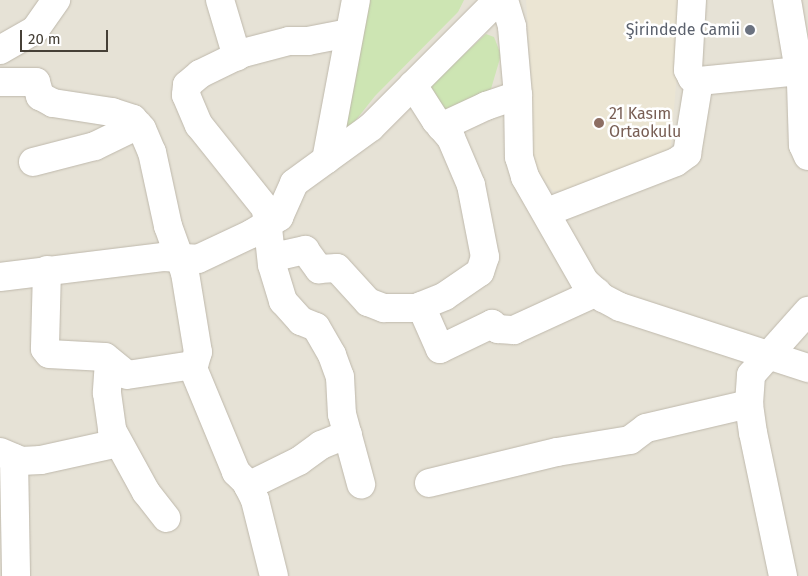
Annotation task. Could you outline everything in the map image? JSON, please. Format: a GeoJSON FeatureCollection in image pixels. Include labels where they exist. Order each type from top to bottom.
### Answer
{"type":"FeatureCollection","features":[{"type":"Feature","properties":{"kind":"street"},"geometry":{"type":"LineString","coordinates":[[0,50],[42,24],[56,0]]}},
{"type":"Feature","properties":{"kind":"street"},"geometry":{"type":"LineString","coordinates":[[220,0],[237,57]]}},
{"type":"Feature","properties":{"kind":"street"},"geometry":{"type":"LineString","coordinates":[[326,160],[356,0]]}},
{"type":"Feature","properties":{"kind":"street"},"geometry":{"type":"LineString","coordinates":[[0,277],[47,270],[179,257],[198,259],[267,224],[279,217],[294,183],[371,127],[498,0]]}},
{"type":"Feature","properties":{"kind":"street"},"geometry":{"type":"LineString","coordinates":[[504,0],[512,27],[518,95],[519,157],[525,178],[547,212],[585,282],[620,307],[808,368]]}},
{"type":"Feature","properties":{"kind":"street"},"geometry":{"type":"LineString","coordinates":[[692,0],[688,70],[692,78],[698,81],[804,72]]}},
{"type":"Feature","properties":{"kind":"street"},"geometry":{"type":"LineString","coordinates":[[787,0],[804,72],[803,145],[808,156]]}},
{"type":"Feature","properties":{"kind":"street"},"geometry":{"type":"LineString","coordinates":[[349,33],[308,41],[289,41],[237,57],[200,74],[188,85],[186,95],[199,125],[260,199],[266,210],[277,288],[283,301],[300,321],[316,327],[332,355],[340,377],[340,399],[361,484]]}},
{"type":"Feature","properties":{"kind":"street"},"geometry":{"type":"LineString","coordinates":[[547,212],[676,162],[688,154],[698,81]]}},
{"type":"Feature","properties":{"kind":"street"},"geometry":{"type":"LineString","coordinates":[[0,82],[36,82],[40,96],[53,103],[112,112],[133,119],[138,125],[152,152],[168,226],[179,257],[196,343],[194,365],[213,421],[236,472],[248,486],[274,576]]}},
{"type":"Feature","properties":{"kind":"street"},"geometry":{"type":"LineString","coordinates":[[271,252],[283,255],[304,250],[320,270],[338,268],[368,302],[384,308],[421,306],[445,296],[480,272],[485,257],[470,185],[451,138],[441,127],[413,85]]}},
{"type":"Feature","properties":{"kind":"street"},"geometry":{"type":"LineString","coordinates":[[441,127],[486,106],[518,95]]}},
{"type":"Feature","properties":{"kind":"street"},"geometry":{"type":"LineString","coordinates":[[33,162],[95,146],[138,125]]}},
{"type":"Feature","properties":{"kind":"street"},"geometry":{"type":"LineString","coordinates":[[47,270],[45,349],[48,354],[105,357],[127,375],[194,365]]}},
{"type":"Feature","properties":{"kind":"street"},"geometry":{"type":"LineString","coordinates":[[421,306],[440,349],[492,324],[498,330],[514,330],[597,292]]}},
{"type":"Feature","properties":{"kind":"street"},"geometry":{"type":"LineString","coordinates":[[783,576],[749,404],[752,375],[768,354],[808,311]]}},
{"type":"Feature","properties":{"kind":"street"},"geometry":{"type":"LineString","coordinates":[[109,361],[108,404],[118,443],[146,492],[166,518]]}},
{"type":"Feature","properties":{"kind":"street"},"geometry":{"type":"LineString","coordinates":[[429,483],[557,452],[630,440],[646,428],[749,404]]}},
{"type":"Feature","properties":{"kind":"street"},"geometry":{"type":"LineString","coordinates":[[248,486],[299,461],[321,445],[348,434]]}},
{"type":"Feature","properties":{"kind":"street"},"geometry":{"type":"LineString","coordinates":[[16,576],[7,455],[41,460],[118,443]]}},
{"type":"Feature","properties":{"kind":"shaded area"},"geometry":{"type":"Polygon","coordinates":[[[0,0],[808,0],[808,576],[0,576],[0,0]]]}},
{"type":"Feature","properties":{"kind":"shaded area","name":"21 Kasım Ortaokulu"},"geometry":{"type":"Polygon","coordinates":[[[526,0],[683,0],[670,157],[587,189],[553,191],[530,163],[522,89],[532,88],[526,0]]]}},
{"type":"Feature","properties":{"kind":"green space"},"geometry":{"type":"Polygon","coordinates":[[[362,0],[464,0],[458,12],[375,96],[344,135],[362,0]]]}},
{"type":"Feature","properties":{"kind":"green space"},"geometry":{"type":"Polygon","coordinates":[[[486,34],[494,37],[501,55],[488,99],[438,119],[424,91],[486,34]]]}},
{"type":"Feature","properties":{"kind":"place","name":"Şirindede Camii"},"geometry":{"type":"Point","coordinates":[750,30]}},
{"type":"Feature","properties":{"kind":"place","name":"21 Kasım Ortaokulu"},"geometry":{"type":"Point","coordinates":[599,123]}}]}
